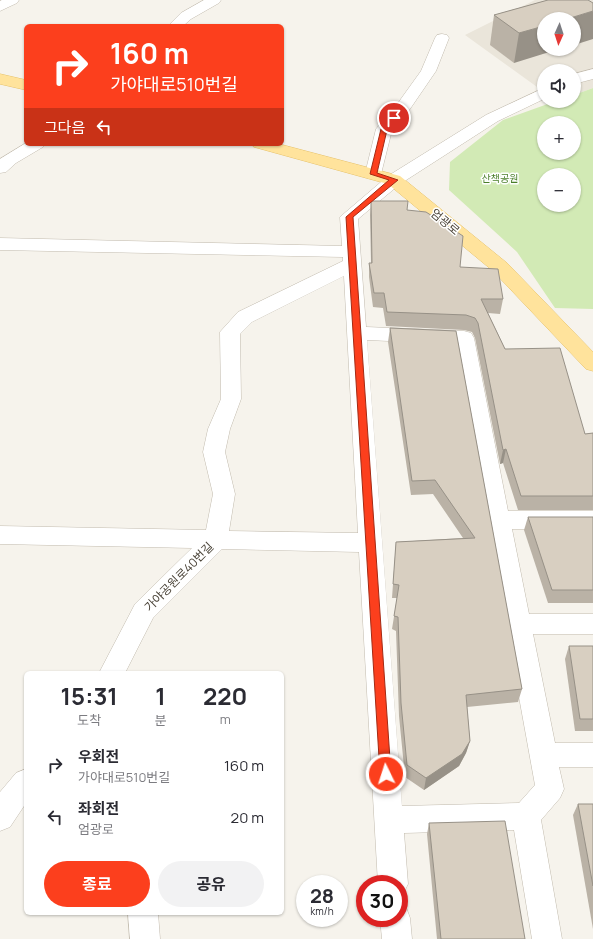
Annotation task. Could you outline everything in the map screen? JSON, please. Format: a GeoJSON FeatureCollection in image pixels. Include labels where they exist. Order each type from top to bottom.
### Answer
{"type":"FeatureCollection","features":[{"type":"Feature","properties":{"kind":"main road"},"geometry":{"type":"LineString","coordinates":[[0,79],[24,85]]}},
{"type":"Feature","properties":{"kind":"main road","name":"엄광로"},"geometry":{"type":"LineString","coordinates":[[268,146],[394,180],[500,267],[593,364]]}},
{"type":"Feature","properties":{"kind":"street"},"geometry":{"type":"LineString","coordinates":[[0,7],[12,0]]}},
{"type":"Feature","properties":{"kind":"street"},"geometry":{"type":"LineString","coordinates":[[177,24],[186,16],[214,0]]}},
{"type":"Feature","properties":{"kind":"street"},"geometry":{"type":"LineString","coordinates":[[373,174],[384,129],[404,106],[428,70],[442,38]]}},
{"type":"Feature","properties":{"kind":"street"},"geometry":{"type":"LineString","coordinates":[[581,77],[593,74]]}},
{"type":"Feature","properties":{"kind":"street"},"geometry":{"type":"LineString","coordinates":[[392,875],[350,217],[394,180],[492,118],[537,96]]}},
{"type":"Feature","properties":{"kind":"street"},"geometry":{"type":"LineString","coordinates":[[0,168],[10,159],[33,146]]}},
{"type":"Feature","properties":{"kind":"street"},"geometry":{"type":"LineString","coordinates":[[0,244],[352,258]]}},
{"type":"Feature","properties":{"kind":"street","name":"가야공원로40번길"},"geometry":{"type":"LineString","coordinates":[[113,671],[144,611],[216,540],[224,494],[214,452],[219,429],[231,399],[230,332],[245,317],[352,258]]}},
{"type":"Feature","properties":{"kind":"street"},"geometry":{"type":"LineString","coordinates":[[357,334],[464,338],[550,789],[526,816],[389,820]]}},
{"type":"Feature","properties":{"kind":"street"},"geometry":{"type":"LineString","coordinates":[[499,520],[593,520]]}},
{"type":"Feature","properties":{"kind":"street"},"geometry":{"type":"LineString","coordinates":[[0,535],[371,543]]}},
{"type":"Feature","properties":{"kind":"street"},"geometry":{"type":"LineString","coordinates":[[519,624],[593,624]]}},
{"type":"Feature","properties":{"kind":"street"},"geometry":{"type":"LineString","coordinates":[[544,755],[593,755]]}},
{"type":"Feature","properties":{"kind":"street"},"geometry":{"type":"LineString","coordinates":[[526,816],[547,939]]}},
{"type":"Feature","properties":{"kind":"street"},"geometry":{"type":"LineString","coordinates":[[144,915],[145,939]]}},
{"type":"Feature","properties":{"kind":"street"},"geometry":{"type":"LineString","coordinates":[[395,927],[396,939]]}},
{"type":"Feature","properties":{"kind":"shaded area"},"geometry":{"type":"Polygon","coordinates":[[[535,0],[593,0],[593,88],[581,92],[581,64],[537,64],[537,87],[465,35],[535,0]]]}},
{"type":"Feature","properties":{"kind":"green space","name":"산책공원"},"geometry":{"type":"Polygon","coordinates":[[[593,88],[593,309],[555,308],[517,252],[449,190],[450,162],[503,120],[537,108],[581,108],[581,92],[593,88]]]}},
{"type":"Feature","properties":{"kind":"building"},"geometry":{"type":"Polygon","coordinates":[[[548,0],[588,0],[593,3],[593,11],[581,15],[581,12],[537,12],[537,28],[519,33],[494,15],[548,0]]]}},
{"type":"Feature","properties":{"kind":"building"},"geometry":{"type":"Polygon","coordinates":[[[371,201],[408,201],[407,210],[426,212],[463,236],[460,267],[498,269],[503,299],[481,299],[505,349],[560,348],[585,434],[593,433],[593,496],[521,496],[506,449],[503,450],[478,323],[475,318],[466,315],[387,312],[384,293],[374,293],[369,263],[372,263],[371,201]]]}},
{"type":"Feature","properties":{"kind":"building"},"geometry":{"type":"Polygon","coordinates":[[[390,328],[456,331],[522,689],[466,695],[470,741],[462,754],[426,778],[407,765],[401,703],[398,617],[394,616],[399,585],[393,584],[396,542],[475,538],[435,480],[412,481],[390,328]]]}},
{"type":"Feature","properties":{"kind":"building"},"geometry":{"type":"Polygon","coordinates":[[[528,517],[593,517],[593,590],[552,590],[528,517]]]}},
{"type":"Feature","properties":{"kind":"building"},"geometry":{"type":"Polygon","coordinates":[[[569,646],[593,646],[593,719],[580,719],[569,646]]]}},
{"type":"Feature","properties":{"kind":"building"},"geometry":{"type":"Polygon","coordinates":[[[578,804],[593,804],[593,886],[578,804]]]}},
{"type":"Feature","properties":{"kind":"building"},"geometry":{"type":"Polygon","coordinates":[[[505,821],[525,939],[441,939],[429,823],[505,821]]]}},
{"type":"Feature","properties":{"kind":"route"},"geometry":{"type":"LineString","coordinates":[[386,774],[350,217],[394,180],[373,174],[384,129],[394,118]]}}]}
